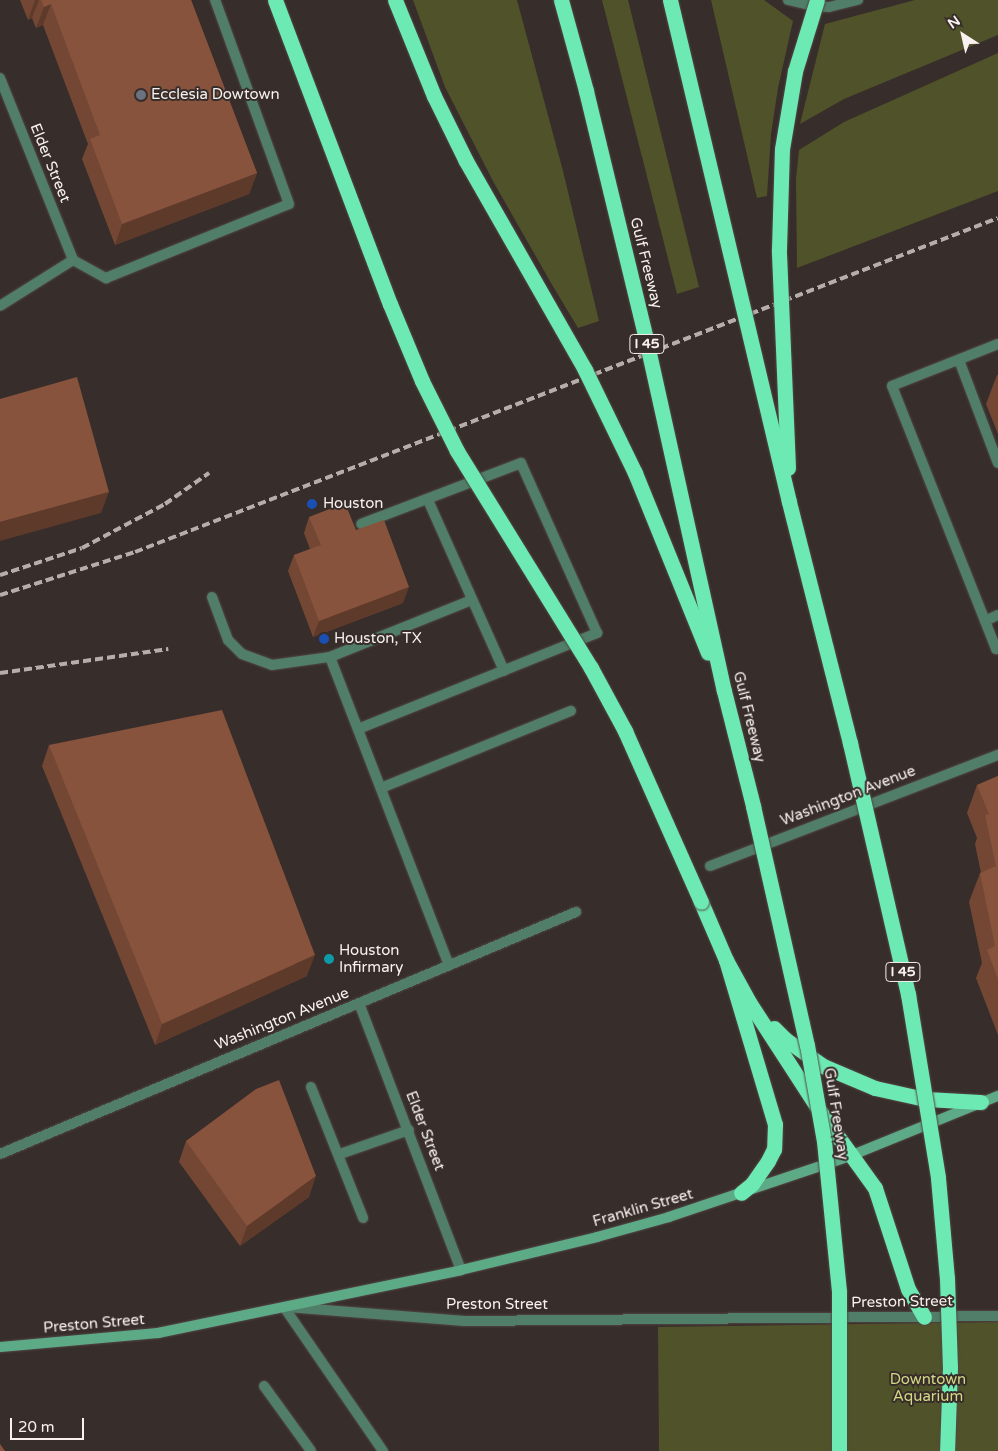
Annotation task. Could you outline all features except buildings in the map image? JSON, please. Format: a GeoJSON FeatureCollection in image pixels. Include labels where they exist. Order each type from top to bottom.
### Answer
{"type":"FeatureCollection","features":[{"type":"Feature","properties":{"kind":"highway"},"geometry":{"type":"LineString","coordinates":[[276,0],[390,304],[422,381],[457,452],[591,668],[625,731],[726,960],[749,1002],[850,1156],[874,1188],[908,1289],[924,1316]]}},
{"type":"Feature","properties":{"kind":"highway"},"geometry":{"type":"LineString","coordinates":[[395,0],[434,96],[466,161],[585,370],[635,473],[724,691]]}},
{"type":"Feature","properties":{"kind":"highway","name":"Gulf Freeway"},"geometry":{"type":"LineString","coordinates":[[561,0],[588,100],[647,344],[724,691],[805,1035],[824,1141],[839,1292],[839,1451]]}},
{"type":"Feature","properties":{"kind":"highway","name":"I 45"},"geometry":{"type":"LineString","coordinates":[[670,0],[789,502],[888,907],[923,1081],[938,1178],[947,1278],[950,1367],[947,1451]]}},
{"type":"Feature","properties":{"kind":"highway"},"geometry":{"type":"LineString","coordinates":[[789,502],[779,249],[780,177],[787,107],[803,41],[817,0]]}},
{"type":"Feature","properties":{"kind":"highway"},"geometry":{"type":"LineString","coordinates":[[726,960],[775,1124],[774,1149],[752,1184],[742,1193]]}},
{"type":"Feature","properties":{"kind":"highway"},"geometry":{"type":"LineString","coordinates":[[749,1002],[785,1040],[823,1066],[876,1088],[925,1099],[981,1102]]}},
{"type":"Feature","properties":{"kind":"main road","name":"Franklin Street"},"geometry":{"type":"LineString","coordinates":[[284,1307],[461,1270],[597,1237],[742,1193],[850,1156],[998,1096]]}},
{"type":"Feature","properties":{"kind":"main road","name":"Preston Street"},"geometry":{"type":"LineString","coordinates":[[0,1347],[158,1334],[284,1307]]}},
{"type":"Feature","properties":{"kind":"street"},"geometry":{"type":"LineString","coordinates":[[0,306],[73,260],[106,278],[290,204],[215,0]]}},
{"type":"Feature","properties":{"kind":"street"},"geometry":{"type":"LineString","coordinates":[[788,0],[814,6],[830,6],[858,0]]}},
{"type":"Feature","properties":{"kind":"street","name":"Elder Street"},"geometry":{"type":"LineString","coordinates":[[0,78],[73,260]]}},
{"type":"Feature","properties":{"kind":"street"},"geometry":{"type":"LineString","coordinates":[[998,344],[892,386],[998,649]]}},
{"type":"Feature","properties":{"kind":"street"},"geometry":{"type":"LineString","coordinates":[[959,360],[998,463]]}},
{"type":"Feature","properties":{"kind":"street"},"geometry":{"type":"LineString","coordinates":[[358,729],[597,633],[521,463],[361,524]]}},
{"type":"Feature","properties":{"kind":"street"},"geometry":{"type":"LineString","coordinates":[[428,500],[504,671]]}},
{"type":"Feature","properties":{"kind":"street"},"geometry":{"type":"LineString","coordinates":[[212,597],[228,640],[242,654],[272,665],[330,657],[472,600]]}},
{"type":"Feature","properties":{"kind":"street"},"geometry":{"type":"LineString","coordinates":[[985,620],[998,615]]}},
{"type":"Feature","properties":{"kind":"street"},"geometry":{"type":"LineString","coordinates":[[330,657],[449,965]]}},
{"type":"Feature","properties":{"kind":"street"},"geometry":{"type":"LineString","coordinates":[[381,788],[571,712]]}},
{"type":"Feature","properties":{"kind":"street","name":"Washington Avenue"},"geometry":{"type":"LineString","coordinates":[[710,866],[998,755]]}},
{"type":"Feature","properties":{"kind":"street","name":"Washington Avenue"},"geometry":{"type":"LineString","coordinates":[[0,1154],[576,912]]}},
{"type":"Feature","properties":{"kind":"street","name":"Elder Street"},"geometry":{"type":"LineString","coordinates":[[359,1003],[461,1270]]}},
{"type":"Feature","properties":{"kind":"street"},"geometry":{"type":"LineString","coordinates":[[311,1087],[340,1154],[363,1218]]}},
{"type":"Feature","properties":{"kind":"street"},"geometry":{"type":"LineString","coordinates":[[340,1154],[409,1130]]}},
{"type":"Feature","properties":{"kind":"street"},"geometry":{"type":"LineString","coordinates":[[284,1307],[383,1451]]}},
{"type":"Feature","properties":{"kind":"street","name":"Preston Street"},"geometry":{"type":"LineString","coordinates":[[284,1307],[464,1321],[998,1316]]}},
{"type":"Feature","properties":{"kind":"street"},"geometry":{"type":"LineString","coordinates":[[264,1386],[311,1451]]}},
{"type":"Feature","properties":{"kind":"green space"},"geometry":{"type":"Polygon","coordinates":[[[413,0],[517,0],[563,171],[599,321],[578,328],[551,283],[494,183],[445,87],[413,0]]]}},
{"type":"Feature","properties":{"kind":"green space"},"geometry":{"type":"Polygon","coordinates":[[[602,0],[628,0],[699,287],[677,294],[602,0]]]}},
{"type":"Feature","properties":{"kind":"green space"},"geometry":{"type":"Polygon","coordinates":[[[711,0],[764,0],[793,21],[778,88],[771,134],[767,196],[757,198],[711,0]]]}},
{"type":"Feature","properties":{"kind":"green space"},"geometry":{"type":"Polygon","coordinates":[[[915,0],[998,0],[998,35],[844,99],[800,124],[825,24],[915,0]]]}},
{"type":"Feature","properties":{"kind":"green space"},"geometry":{"type":"Polygon","coordinates":[[[998,53],[998,191],[797,268],[796,179],[799,150],[844,122],[998,53]]]}},
{"type":"Feature","properties":{"kind":"green space","name":"Downtown Aquarium"},"geometry":{"type":"Polygon","coordinates":[[[998,1322],[998,1451],[659,1451],[658,1327],[998,1322]]]}},
{"type":"Feature","properties":{"kind":"railway"},"geometry":{"type":"LineString","coordinates":[[0,595],[135,552],[998,218]]}},
{"type":"Feature","properties":{"kind":"railway"},"geometry":{"type":"LineString","coordinates":[[0,575],[82,548],[165,504],[209,473]]}},
{"type":"Feature","properties":{"kind":"railway"},"geometry":{"type":"LineString","coordinates":[[0,673],[168,649]]}},
{"type":"Feature","properties":{"kind":"place","name":"Ecclesia Dowtown"},"geometry":{"type":"Point","coordinates":[141,95]}},
{"type":"Feature","properties":{"kind":"place","name":"Houston"},"geometry":{"type":"Point","coordinates":[312,504]}},
{"type":"Feature","properties":{"kind":"place","name":"Houston, TX"},"geometry":{"type":"Point","coordinates":[324,639]}},
{"type":"Feature","properties":{"kind":"place","name":"Houston Infirmary"},"geometry":{"type":"Point","coordinates":[329,959]}}]}
